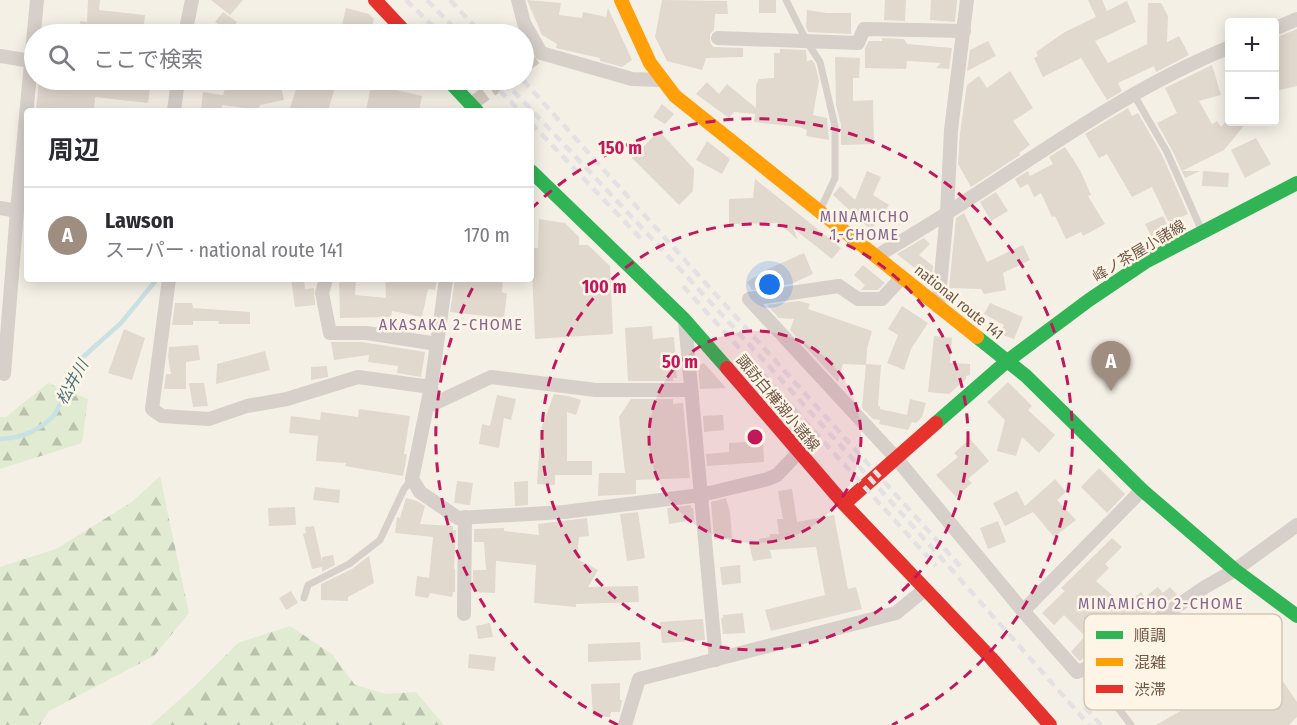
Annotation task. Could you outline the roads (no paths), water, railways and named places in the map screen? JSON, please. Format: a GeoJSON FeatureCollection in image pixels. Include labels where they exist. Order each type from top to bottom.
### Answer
{"type":"FeatureCollection","features":[{"type":"Feature","properties":{"kind":"main road"},"geometry":{"type":"LineString","coordinates":[[375,0],[398,24]]}},
{"type":"Feature","properties":{"kind":"main road","name":"national route 141"},"geometry":{"type":"LineString","coordinates":[[621,0],[641,46],[660,80],[675,96],[820,210],[1006,362],[1055,404],[1142,490],[1235,570],[1297,616]]}},
{"type":"Feature","properties":{"kind":"main road"},"geometry":{"type":"LineString","coordinates":[[457,90],[473,107]]}},
{"type":"Feature","properties":{"kind":"main road","name":"諏訪白樺湖小諸線"},"geometry":{"type":"LineString","coordinates":[[534,174],[684,319],[798,453],[848,500],[924,590],[991,658],[1050,725]]}},
{"type":"Feature","properties":{"kind":"main road","name":"峰ノ茶屋小諸線"},"geometry":{"type":"LineString","coordinates":[[1006,362],[1089,300],[1147,261],[1297,183]]}},
{"type":"Feature","properties":{"kind":"main road"},"geometry":{"type":"LineString","coordinates":[[848,500],[1006,362]]}},
{"type":"Feature","properties":{"kind":"street"},"geometry":{"type":"LineString","coordinates":[[35,24],[37,0]]}},
{"type":"Feature","properties":{"kind":"street"},"geometry":{"type":"LineString","coordinates":[[187,24],[192,0]]}},
{"type":"Feature","properties":{"kind":"street"},"geometry":{"type":"LineString","coordinates":[[518,0],[525,24]]}},
{"type":"Feature","properties":{"kind":"street"},"geometry":{"type":"LineString","coordinates":[[938,307],[947,213],[951,130],[967,0]]}},
{"type":"Feature","properties":{"kind":"street"},"geometry":{"type":"LineString","coordinates":[[1279,26],[1297,19]]}},
{"type":"Feature","properties":{"kind":"street"},"geometry":{"type":"LineString","coordinates":[[718,38],[858,43],[864,29],[964,31]]}},
{"type":"Feature","properties":{"kind":"street"},"geometry":{"type":"LineString","coordinates":[[534,41],[541,53],[632,79],[660,80]]}},
{"type":"Feature","properties":{"kind":"street"},"geometry":{"type":"LineString","coordinates":[[877,256],[947,213],[1077,127],[1177,70],[1225,49]]}},
{"type":"Feature","properties":{"kind":"street"},"geometry":{"type":"LineString","coordinates":[[0,56],[24,60]]}},
{"type":"Feature","properties":{"kind":"street"},"geometry":{"type":"LineString","coordinates":[[27,108],[28,90]]}},
{"type":"Feature","properties":{"kind":"street"},"geometry":{"type":"LineString","coordinates":[[174,108],[177,90]]}},
{"type":"Feature","properties":{"kind":"street"},"geometry":{"type":"LineString","coordinates":[[4,374],[24,136]]}},
{"type":"Feature","properties":{"kind":"street"},"geometry":{"type":"LineString","coordinates":[[0,208],[17,211]]}},
{"type":"Feature","properties":{"kind":"street"},"geometry":{"type":"LineString","coordinates":[[902,277],[882,298],[858,298],[838,286],[749,298],[895,460],[1077,672],[1084,669]]}},
{"type":"Feature","properties":{"kind":"street"},"geometry":{"type":"LineString","coordinates":[[169,282],[152,409],[162,416],[209,419],[247,406],[287,399],[358,377],[431,387]]}},
{"type":"Feature","properties":{"kind":"street"},"geometry":{"type":"LineString","coordinates":[[325,282],[322,293],[330,333],[367,333],[437,344]]}},
{"type":"Feature","properties":{"kind":"street"},"geometry":{"type":"LineString","coordinates":[[446,282],[431,387],[412,478],[420,492],[458,518],[564,512],[701,495],[768,479],[777,475],[798,453]]}},
{"type":"Feature","properties":{"kind":"street"},"geometry":{"type":"LineString","coordinates":[[684,319],[716,660]]}},
{"type":"Feature","properties":{"kind":"street"},"geometry":{"type":"LineString","coordinates":[[427,407],[491,377],[596,390],[691,390]]}},
{"type":"Feature","properties":{"kind":"street"},"geometry":{"type":"LineString","coordinates":[[1023,611],[1142,490]]}},
{"type":"Feature","properties":{"kind":"street"},"geometry":{"type":"LineString","coordinates":[[464,614],[465,517]]}},
{"type":"Feature","properties":{"kind":"street"},"geometry":{"type":"LineString","coordinates":[[1166,614],[1235,570],[1297,525]]}},
{"type":"Feature","properties":{"kind":"street"},"geometry":{"type":"LineString","coordinates":[[625,724],[639,680],[896,613],[924,590]]}},
{"type":"Feature","properties":{"kind":"lane"},"geometry":{"type":"LineString","coordinates":[[786,0],[820,62],[835,126],[834,177],[820,210]]}},
{"type":"Feature","properties":{"kind":"lane"},"geometry":{"type":"LineString","coordinates":[[1133,94],[1167,152],[1202,232]]}},
{"type":"Feature","properties":{"kind":"lane"},"geometry":{"type":"LineString","coordinates":[[304,598],[308,585],[350,564],[380,540],[404,489],[412,478]]}},
{"type":"Feature","properties":{"kind":"lane"},"geometry":{"type":"LineString","coordinates":[[1119,710],[1131,725]]}},
{"type":"Feature","properties":{"kind":"waterway","name":"松井川"},"geometry":{"type":"LineString","coordinates":[[0,439],[30,432],[43,425],[55,414],[83,357],[121,323],[155,282]]}},
{"type":"Feature","properties":{"kind":"tunnel"},"geometry":{"type":"LineString","coordinates":[[534,58],[541,53]]}},
{"type":"Feature","properties":{"kind":"tunnel"},"geometry":{"type":"LineString","coordinates":[[474,102],[491,90]]}},
{"type":"Feature","properties":{"kind":"railway"},"geometry":{"type":"LineString","coordinates":[[406,0],[431,24]]}},
{"type":"Feature","properties":{"kind":"railway"},"geometry":{"type":"LineString","coordinates":[[427,0],[450,24]]}},
{"type":"Feature","properties":{"kind":"railway"},"geometry":{"type":"LineString","coordinates":[[450,0],[473,24]]}},
{"type":"Feature","properties":{"kind":"railway"},"geometry":{"type":"LineString","coordinates":[[499,90],[517,108]]}},
{"type":"Feature","properties":{"kind":"railway"},"geometry":{"type":"LineString","coordinates":[[512,90],[529,108]]}},
{"type":"Feature","properties":{"kind":"railway"},"geometry":{"type":"LineString","coordinates":[[532,90],[960,566]]}},
{"type":"Feature","properties":{"kind":"railway"},"geometry":{"type":"LineString","coordinates":[[534,113],[799,400],[1089,725]]}},
{"type":"Feature","properties":{"kind":"railway"},"geometry":{"type":"LineString","coordinates":[[534,126],[643,241]]}},
{"type":"Feature","properties":{"kind":"railway"},"geometry":{"type":"LineString","coordinates":[[683,286],[936,566]]}},
{"type":"Feature","properties":{"kind":"railway"},"geometry":{"type":"LineString","coordinates":[[1088,710],[1101,725]]}},
{"type":"Feature","properties":{"kind":"place","name":"Lawson"},"geometry":{"type":"Point","coordinates":[1111,391]}},
{"type":"Feature","properties":{"kind":"district","name":"MINAMICHO 1-CHOME"},"geometry":{"type":"Point","coordinates":[865,225]}},
{"type":"Feature","properties":{"kind":"district","name":"AKASAKA 2-CHOME"},"geometry":{"type":"Point","coordinates":[451,324]}},
{"type":"Feature","properties":{"kind":"district","name":"MINAMICHO 2-CHOME"},"geometry":{"type":"Point","coordinates":[1161,603]}}]}
